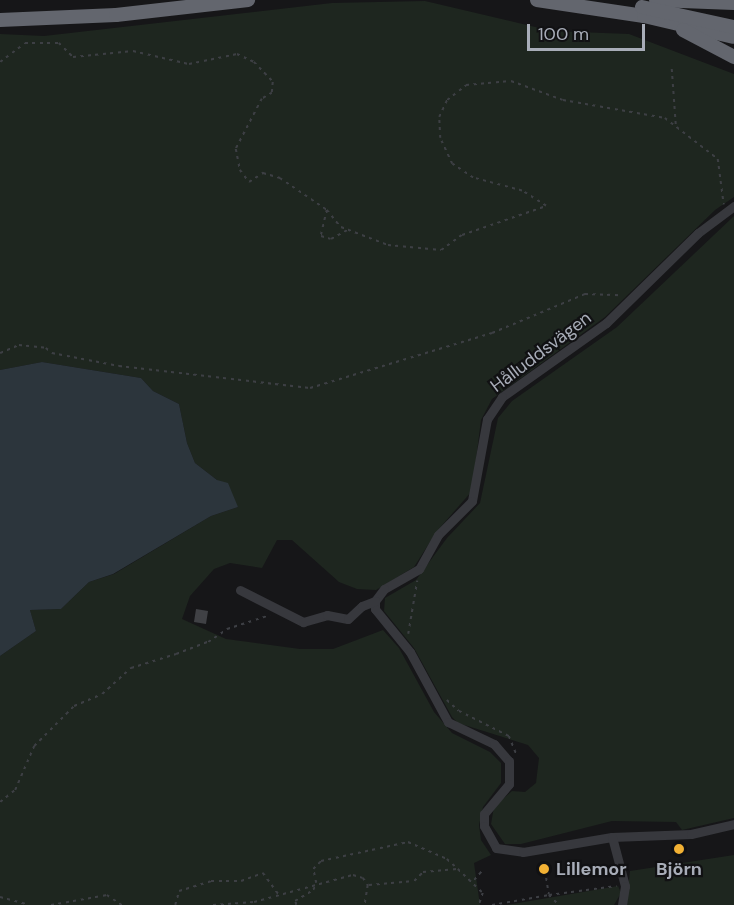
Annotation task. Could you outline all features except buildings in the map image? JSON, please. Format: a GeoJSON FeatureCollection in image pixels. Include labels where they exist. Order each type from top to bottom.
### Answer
{"type":"FeatureCollection","features":[{"type":"Feature","properties":{"kind":"highway"},"geometry":{"type":"LineString","coordinates":[[0,11],[167,0]]}},
{"type":"Feature","properties":{"kind":"highway"},"geometry":{"type":"LineString","coordinates":[[0,20],[116,15],[248,0]]}},
{"type":"Feature","properties":{"kind":"highway"},"geometry":{"type":"LineString","coordinates":[[537,0],[662,20],[734,37]]}},
{"type":"Feature","properties":{"kind":"highway"},"geometry":{"type":"LineString","coordinates":[[606,0],[734,27]]}},
{"type":"Feature","properties":{"kind":"highway"},"geometry":{"type":"LineString","coordinates":[[656,0],[734,3]]}},
{"type":"Feature","properties":{"kind":"highway"},"geometry":{"type":"LineString","coordinates":[[662,20],[734,57]]}},
{"type":"Feature","properties":{"kind":"street","name":"Hålluddsvägen"},"geometry":{"type":"LineString","coordinates":[[240,590],[278,612],[303,622],[327,615],[348,619],[362,606],[375,601],[384,589],[419,569],[438,535],[472,501],[487,419],[502,398],[633,300],[675,255],[731,208]]}},
{"type":"Feature","properties":{"kind":"street"},"geometry":{"type":"LineString","coordinates":[[375,601],[375,609],[410,652],[448,723],[495,744],[509,761],[509,784],[484,814],[484,826],[496,848],[523,852],[612,837],[691,834],[734,824]]}},
{"type":"Feature","properties":{"kind":"street"},"geometry":{"type":"LineString","coordinates":[[612,837],[625,886],[622,905]]}},
{"type":"Feature","properties":{"kind":"path"},"geometry":{"type":"LineString","coordinates":[[0,62],[25,43],[59,43],[73,57],[132,51],[189,64],[237,54],[254,62],[273,82],[272,93],[262,99],[236,148],[240,170],[249,182],[263,173],[280,178],[327,210],[341,227],[388,245],[441,250],[462,235],[546,206],[522,191],[473,178],[452,164],[440,138],[440,117],[447,100],[466,85],[511,81],[537,93],[665,118],[718,159],[723,177],[721,202],[731,208]]}},
{"type":"Feature","properties":{"kind":"path"},"geometry":{"type":"LineString","coordinates":[[672,69],[676,126]]}},
{"type":"Feature","properties":{"kind":"path"},"geometry":{"type":"LineString","coordinates":[[327,210],[321,236],[332,239],[350,229]]}},
{"type":"Feature","properties":{"kind":"path"},"geometry":{"type":"LineString","coordinates":[[0,353],[19,345],[46,348],[52,353],[119,366],[310,388],[492,333],[585,294],[615,293],[633,300]]}},
{"type":"Feature","properties":{"kind":"path"},"geometry":{"type":"LineString","coordinates":[[410,640],[407,622],[418,580]]}},
{"type":"Feature","properties":{"kind":"path"},"geometry":{"type":"LineString","coordinates":[[0,802],[15,790],[34,746],[74,706],[102,694],[131,668],[208,642],[227,629],[278,612]]}},
{"type":"Feature","properties":{"kind":"path"},"geometry":{"type":"LineString","coordinates":[[445,698],[459,711],[509,736],[516,765]]}},
{"type":"Feature","properties":{"kind":"path"},"geometry":{"type":"LineString","coordinates":[[296,905],[303,893],[313,890],[316,883],[313,869],[321,861],[408,842],[447,859],[473,882],[483,893],[479,905]]}},
{"type":"Feature","properties":{"kind":"path"},"geometry":{"type":"LineString","coordinates":[[544,863],[549,895],[560,905]]}},
{"type":"Feature","properties":{"kind":"path"},"geometry":{"type":"LineString","coordinates":[[368,885],[414,881],[423,872],[458,869]]}},
{"type":"Feature","properties":{"kind":"path"},"geometry":{"type":"LineString","coordinates":[[473,882],[481,872]]}},
{"type":"Feature","properties":{"kind":"path"},"geometry":{"type":"LineString","coordinates":[[175,905],[179,891],[211,881],[241,881],[263,873],[279,895]]}},
{"type":"Feature","properties":{"kind":"path"},"geometry":{"type":"LineString","coordinates":[[213,905],[254,902],[316,883],[353,875],[363,878],[368,885],[365,905]]}},
{"type":"Feature","properties":{"kind":"path"},"geometry":{"type":"LineString","coordinates":[[492,905],[549,895],[625,886]]}},
{"type":"Feature","properties":{"kind":"path"},"geometry":{"type":"LineString","coordinates":[[51,905],[108,895],[122,905]]}},
{"type":"Feature","properties":{"kind":"path"},"geometry":{"type":"LineString","coordinates":[[0,897],[29,905]]}},
{"type":"Feature","properties":{"kind":"shaded area"},"geometry":{"type":"Polygon","coordinates":[[[425,1],[552,31],[629,34],[734,74],[734,197],[715,210],[605,317],[492,399],[481,420],[472,491],[437,531],[414,567],[376,590],[357,589],[339,582],[292,540],[277,540],[262,568],[230,563],[214,569],[190,596],[182,619],[226,639],[300,649],[333,649],[383,630],[399,648],[434,712],[452,733],[490,752],[501,763],[501,783],[483,807],[479,825],[481,840],[491,855],[474,863],[480,905],[0,905],[0,656],[36,631],[30,610],[61,609],[89,582],[114,574],[211,516],[238,507],[217,480],[195,463],[187,443],[179,404],[153,391],[141,378],[42,362],[0,370],[0,34],[44,36],[332,3],[425,1]]]}},
{"type":"Feature","properties":{"kind":"shaded area"},"geometry":{"type":"Polygon","coordinates":[[[734,216],[734,818],[682,830],[676,822],[612,821],[521,844],[505,844],[491,824],[494,807],[512,791],[525,792],[536,783],[539,758],[528,745],[458,723],[452,717],[414,648],[384,611],[385,598],[416,580],[447,538],[480,503],[498,418],[512,401],[617,327],[734,216]]]}},
{"type":"Feature","properties":{"kind":"shaded area"},"geometry":{"type":"Polygon","coordinates":[[[42,362],[141,378],[153,391],[179,404],[187,443],[195,463],[217,480],[228,483],[238,507],[211,516],[113,574],[89,582],[61,609],[30,610],[36,631],[0,656],[0,370],[42,362]]]}},
{"type":"Feature","properties":{"kind":"shaded area"},"geometry":{"type":"Polygon","coordinates":[[[734,855],[734,905],[626,905],[630,871],[734,855]]]}},
{"type":"Feature","properties":{"kind":"shaded area"},"geometry":{"type":"Polygon","coordinates":[[[618,886],[621,893],[614,905],[506,905],[618,886]]]}},
{"type":"Feature","properties":{"kind":"place","name":"Björn"},"geometry":{"type":"Point","coordinates":[679,849]}},
{"type":"Feature","properties":{"kind":"place","name":"Lillemor"},"geometry":{"type":"Point","coordinates":[544,869]}}]}
